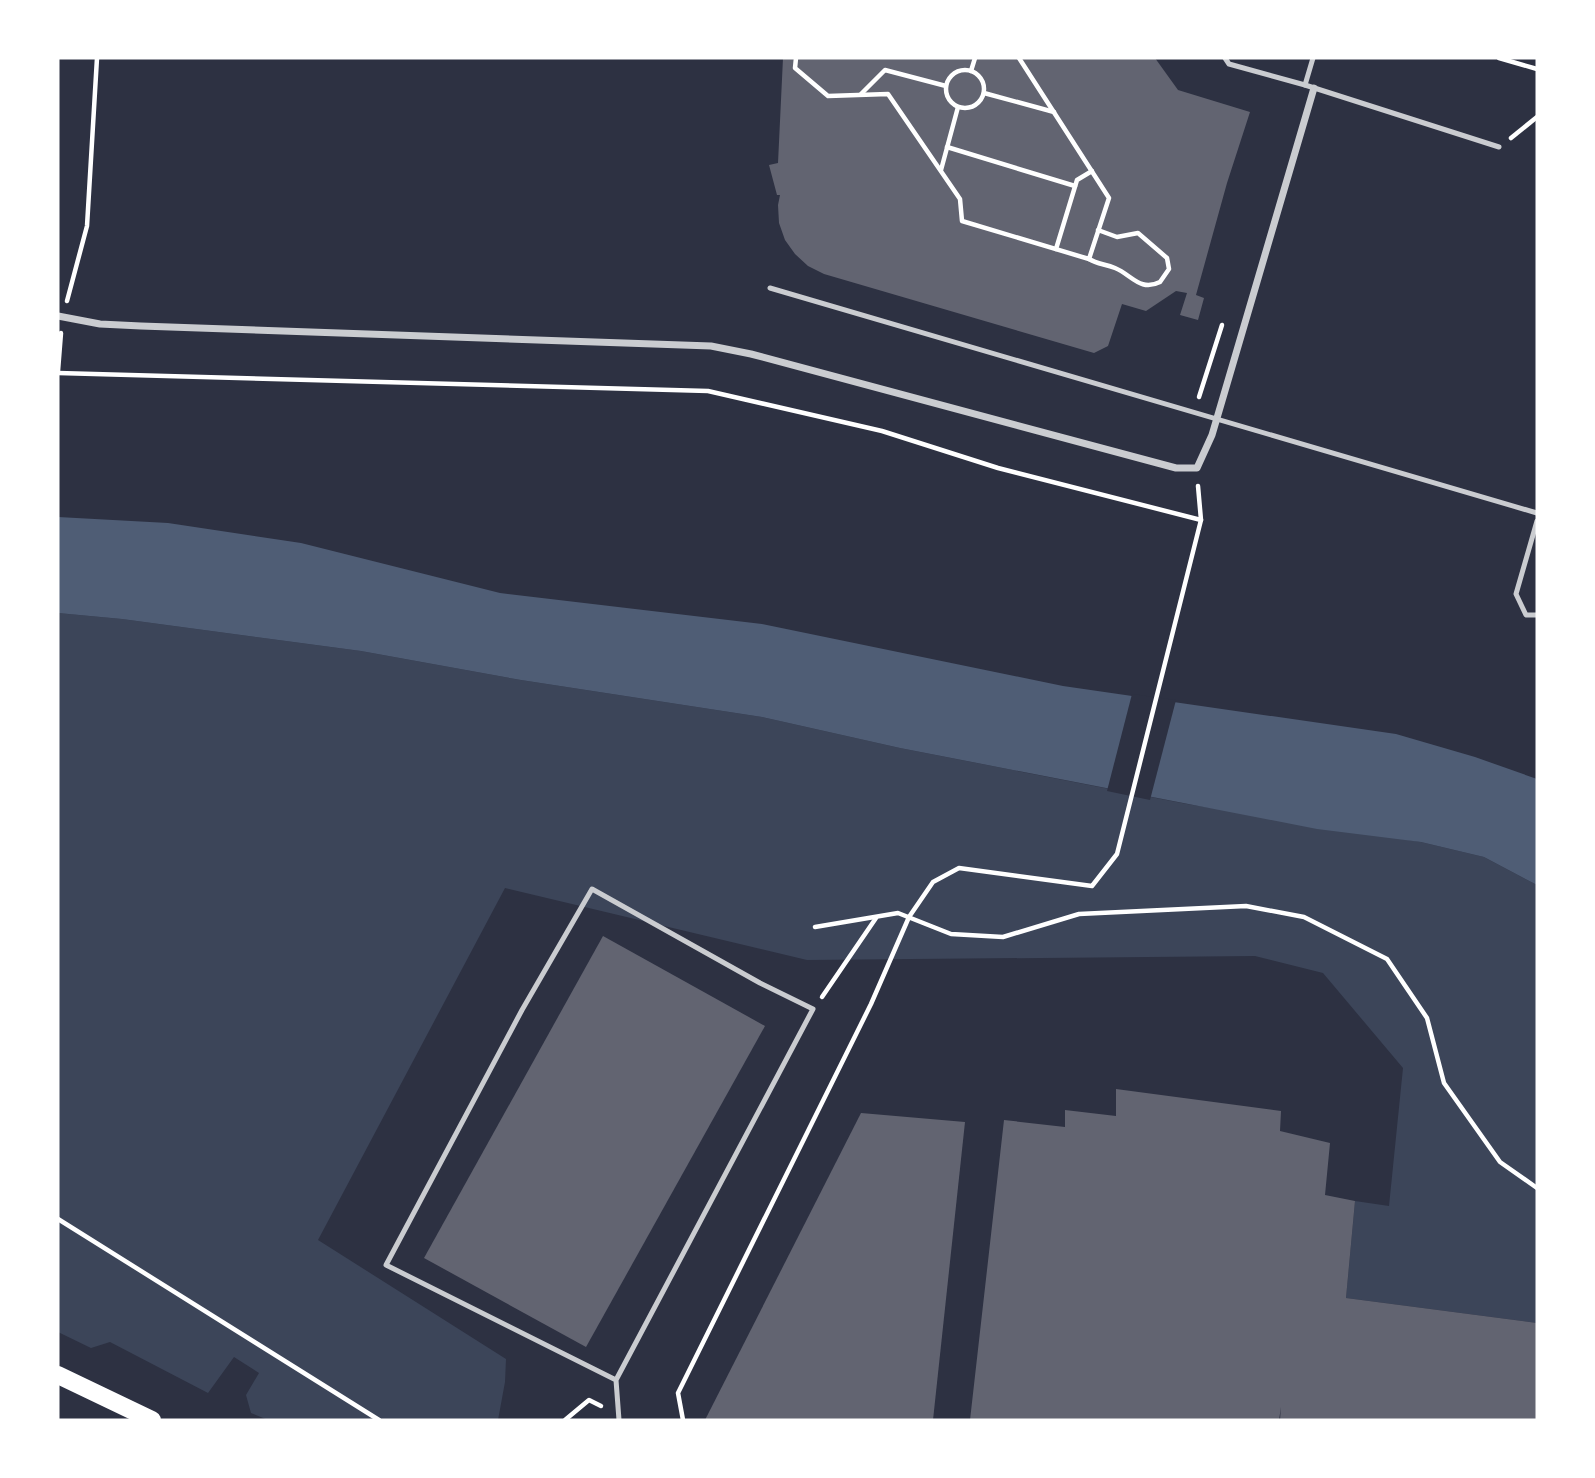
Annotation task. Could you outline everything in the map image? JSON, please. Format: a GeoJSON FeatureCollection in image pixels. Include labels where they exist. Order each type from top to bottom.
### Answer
{"type":"FeatureCollection","features":[{"type":"Feature","properties":{"kind":"main road"},"geometry":{"type":"LineString","coordinates":[[58,1375],[152,1420]]}},
{"type":"Feature","properties":{"kind":"street"},"geometry":{"type":"LineString","coordinates":[[60,317],[127,326],[711,346],[751,354],[1176,468],[1197,468],[1217,419],[1314,88]]}},
{"type":"Feature","properties":{"kind":"lane"},"geometry":{"type":"LineString","coordinates":[[1225,58],[1229,64],[1305,85],[1499,147]]}},
{"type":"Feature","properties":{"kind":"lane"},"geometry":{"type":"LineString","coordinates":[[1305,85],[1313,58]]}},
{"type":"Feature","properties":{"kind":"lane"},"geometry":{"type":"LineString","coordinates":[[770,288],[1537,513]]}},
{"type":"Feature","properties":{"kind":"lane"},"geometry":{"type":"LineString","coordinates":[[1537,521],[1516,594],[1526,615],[1537,615]]}},
{"type":"Feature","properties":{"kind":"lane"},"geometry":{"type":"LineString","coordinates":[[616,1380],[386,1265],[516,1022],[592,889],[760,983],[813,1009],[616,1380],[619,1419]]}},
{"type":"Feature","properties":{"kind":"path"},"geometry":{"type":"LineString","coordinates":[[97,58],[87,226],[60,317],[58,372],[708,391],[882,431],[998,468],[1201,520]]}},
{"type":"Feature","properties":{"kind":"path"},"geometry":{"type":"LineString","coordinates":[[796,58],[795,68],[828,96],[888,94],[960,199],[962,221],[1088,258],[1147,286],[1160,282],[1169,269],[1167,258],[1141,235],[1134,233],[1112,237],[1098,230]]}},
{"type":"Feature","properties":{"kind":"path"},"geometry":{"type":"LineString","coordinates":[[971,71],[975,58]]}},
{"type":"Feature","properties":{"kind":"path"},"geometry":{"type":"LineString","coordinates":[[1019,58],[1109,198],[1088,258]]}},
{"type":"Feature","properties":{"kind":"path"},"geometry":{"type":"LineString","coordinates":[[1499,58],[1537,69]]}},
{"type":"Feature","properties":{"kind":"path"},"geometry":{"type":"LineString","coordinates":[[859,95],[886,70],[946,86]]}},
{"type":"Feature","properties":{"kind":"path"},"geometry":{"type":"LineString","coordinates":[[971,71],[980,76],[985,93],[974,106],[958,107],[951,102],[946,86],[956,72],[971,71]]}},
{"type":"Feature","properties":{"kind":"path"},"geometry":{"type":"LineString","coordinates":[[985,93],[1054,112]]}},
{"type":"Feature","properties":{"kind":"path"},"geometry":{"type":"LineString","coordinates":[[941,171],[958,107]]}},
{"type":"Feature","properties":{"kind":"path"},"geometry":{"type":"LineString","coordinates":[[1499,147],[1537,117]]}},
{"type":"Feature","properties":{"kind":"path"},"geometry":{"type":"LineString","coordinates":[[947,147],[1075,186]]}},
{"type":"Feature","properties":{"kind":"path"},"geometry":{"type":"LineString","coordinates":[[1056,249],[1077,180],[1092,171]]}},
{"type":"Feature","properties":{"kind":"path"},"geometry":{"type":"LineString","coordinates":[[683,1420],[678,1393],[871,1004],[909,917],[933,882],[958,868],[1092,886],[1117,854],[1201,520],[1197,468]]}},
{"type":"Feature","properties":{"kind":"path"},"geometry":{"type":"LineString","coordinates":[[815,927],[898,913],[951,934],[1003,937],[1079,914],[1246,906],[1304,917],[1387,959],[1427,1018],[1444,1083],[1500,1162],[1537,1188]]}},
{"type":"Feature","properties":{"kind":"path"},"geometry":{"type":"LineString","coordinates":[[813,1009],[876,917]]}},
{"type":"Feature","properties":{"kind":"path"},"geometry":{"type":"LineString","coordinates":[[58,1219],[379,1420]]}},
{"type":"Feature","properties":{"kind":"path"},"geometry":{"type":"LineString","coordinates":[[565,1420],[589,1400],[619,1419]]}},
{"type":"Feature","properties":{"kind":"shaded area"},"geometry":{"type":"Polygon","coordinates":[[[58,517],[168,523],[301,543],[500,593],[762,624],[1063,686],[1396,734],[1475,757],[1537,779],[1537,885],[1484,857],[1421,842],[1317,829],[900,748],[762,717],[521,680],[361,651],[58,613],[58,517]]]}},
{"type":"Feature","properties":{"kind":"shaded area"},"geometry":{"type":"Polygon","coordinates":[[[58,613],[361,651],[521,680],[762,717],[900,748],[1187,804],[1421,842],[1484,857],[1537,885],[1537,1323],[1346,1298],[1355,1201],[1389,1206],[1403,1068],[1323,973],[1255,956],[807,960],[505,888],[318,1240],[506,1359],[498,1420],[268,1420],[251,1413],[246,1395],[259,1373],[234,1357],[208,1393],[110,1342],[91,1348],[58,1332],[58,613]]]}},
{"type":"Feature","properties":{"kind":"pier"},"geometry":{"type":"Polygon","coordinates":[[[1132,694],[1176,700],[1150,800],[1107,791],[1132,694]]]}},
{"type":"Feature","properties":{"kind":"building"},"geometry":{"type":"Polygon","coordinates":[[[783,58],[1155,58],[1178,90],[1250,112],[1196,295],[1204,298],[1198,320],[1180,315],[1187,293],[1176,291],[1146,311],[1122,304],[1108,346],[1094,353],[824,274],[808,266],[785,240],[779,223],[780,195],[777,195],[769,165],[778,163],[783,58]]]}},
{"type":"Feature","properties":{"kind":"building"},"geometry":{"type":"Polygon","coordinates":[[[603,936],[765,1026],[586,1347],[424,1258],[603,936]]]}},
{"type":"Feature","properties":{"kind":"building"},"geometry":{"type":"Polygon","coordinates":[[[1116,1089],[1281,1111],[1280,1131],[1330,1143],[1325,1195],[1355,1201],[1346,1298],[1537,1323],[1537,1420],[1280,1420],[1281,1407],[1279,1420],[970,1420],[1004,1120],[1065,1127],[1065,1110],[1116,1116],[1116,1089]]]}},
{"type":"Feature","properties":{"kind":"building"},"geometry":{"type":"Polygon","coordinates":[[[861,1113],[965,1122],[933,1420],[705,1420],[861,1113]]]}}]}
